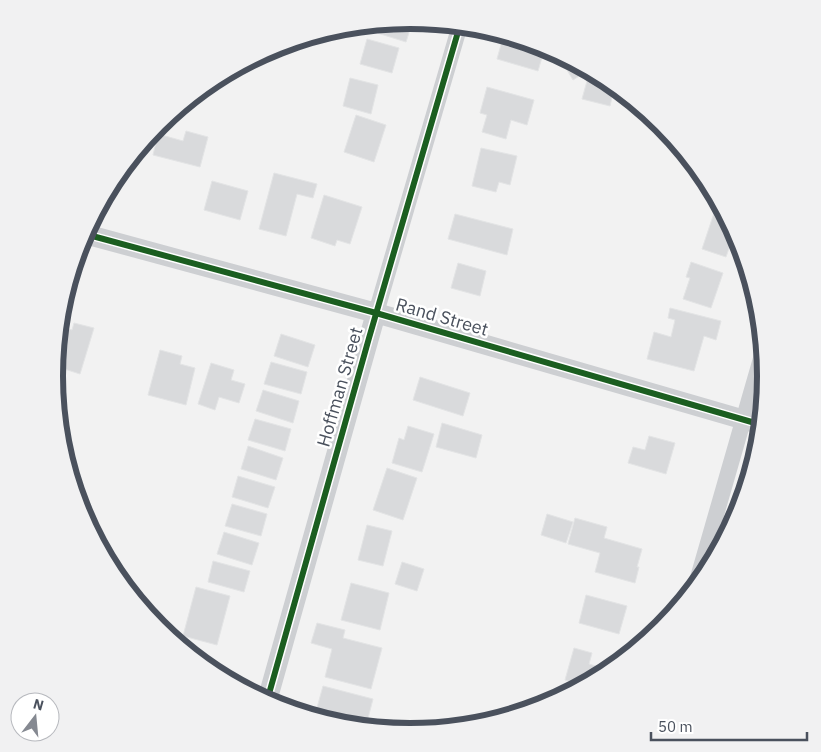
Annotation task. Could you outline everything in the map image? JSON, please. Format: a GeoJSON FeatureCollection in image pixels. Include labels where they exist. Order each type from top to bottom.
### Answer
{"type":"FeatureCollection","features":[{"type":"Feature","properties":{"kind":"street","name":"Hoffman Street"},"geometry":{"type":"LineString","coordinates":[[269,693],[376,313],[458,32]]}},
{"type":"Feature","properties":{"kind":"street","name":"Rand Street"},"geometry":{"type":"LineString","coordinates":[[93,236],[376,313],[752,422]]}},
{"type":"Feature","properties":{"kind":"street"},"geometry":{"type":"LineString","coordinates":[[705,560],[752,422],[757,388]]}},
{"type":"Feature","properties":{"kind":"building"},"geometry":{"type":"Polygon","coordinates":[[[410,29],[406,42],[371,31],[410,29]]]}},
{"type":"Feature","properties":{"kind":"building"},"geometry":{"type":"Polygon","coordinates":[[[367,39],[399,48],[392,73],[360,64],[367,39]]]}},
{"type":"Feature","properties":{"kind":"building"},"geometry":{"type":"Polygon","coordinates":[[[502,42],[543,55],[538,71],[497,59],[502,42]]]}},
{"type":"Feature","properties":{"kind":"building"},"geometry":{"type":"Polygon","coordinates":[[[564,65],[582,74],[573,80],[564,65]]]}},
{"type":"Feature","properties":{"kind":"building"},"geometry":{"type":"Polygon","coordinates":[[[350,78],[378,85],[371,114],[343,106],[350,78]]]}},
{"type":"Feature","properties":{"kind":"building"},"geometry":{"type":"Polygon","coordinates":[[[587,81],[598,84],[613,94],[610,106],[582,99],[587,81]]]}},
{"type":"Feature","properties":{"kind":"building"},"geometry":{"type":"Polygon","coordinates":[[[487,87],[534,100],[527,125],[511,120],[506,139],[482,132],[487,115],[480,113],[487,87]]]}},
{"type":"Feature","properties":{"kind":"building"},"geometry":{"type":"Polygon","coordinates":[[[356,115],[386,125],[374,162],[344,152],[356,115]]]}},
{"type":"Feature","properties":{"kind":"building"},"geometry":{"type":"Polygon","coordinates":[[[186,131],[208,137],[200,167],[153,155],[157,139],[161,135],[183,141],[186,131]]]}},
{"type":"Feature","properties":{"kind":"building"},"geometry":{"type":"Polygon","coordinates":[[[481,148],[517,156],[510,185],[499,182],[496,192],[472,186],[481,148]]]}},
{"type":"Feature","properties":{"kind":"building"},"geometry":{"type":"Polygon","coordinates":[[[274,173],[317,184],[313,198],[297,194],[286,236],[259,229],[274,173]]]}},
{"type":"Feature","properties":{"kind":"building"},"geometry":{"type":"Polygon","coordinates":[[[212,181],[248,191],[240,220],[204,210],[212,181]]]}},
{"type":"Feature","properties":{"kind":"building"},"geometry":{"type":"Polygon","coordinates":[[[324,195],[362,207],[350,244],[337,240],[335,246],[311,238],[324,195]]]}},
{"type":"Feature","properties":{"kind":"building"},"geometry":{"type":"Polygon","coordinates":[[[715,210],[731,243],[726,257],[702,249],[715,210]]]}},
{"type":"Feature","properties":{"kind":"building"},"geometry":{"type":"Polygon","coordinates":[[[455,214],[513,229],[507,255],[448,239],[455,214]]]}},
{"type":"Feature","properties":{"kind":"building"},"geometry":{"type":"Polygon","coordinates":[[[691,262],[723,273],[711,308],[683,299],[690,278],[686,277],[691,262]]]}},
{"type":"Feature","properties":{"kind":"building"},"geometry":{"type":"Polygon","coordinates":[[[458,263],[486,271],[480,296],[451,288],[458,263]]]}},
{"type":"Feature","properties":{"kind":"building"},"geometry":{"type":"Polygon","coordinates":[[[670,308],[721,321],[716,340],[704,336],[694,371],[647,359],[654,332],[671,337],[675,320],[668,318],[670,308]]]}},
{"type":"Feature","properties":{"kind":"building"},"geometry":{"type":"Polygon","coordinates":[[[74,323],[94,328],[80,374],[63,369],[66,328],[72,330],[74,323]]]}},
{"type":"Feature","properties":{"kind":"building"},"geometry":{"type":"Polygon","coordinates":[[[281,334],[315,345],[308,367],[274,356],[281,334]]]}},
{"type":"Feature","properties":{"kind":"building"},"geometry":{"type":"Polygon","coordinates":[[[160,350],[182,356],[180,364],[195,368],[186,405],[148,395],[160,350]]]}},
{"type":"Feature","properties":{"kind":"building"},"geometry":{"type":"Polygon","coordinates":[[[271,362],[307,372],[301,394],[264,384],[271,362]]]}},
{"type":"Feature","properties":{"kind":"building"},"geometry":{"type":"Polygon","coordinates":[[[211,363],[234,370],[231,380],[245,384],[239,403],[219,397],[215,410],[198,404],[211,363]]]}},
{"type":"Feature","properties":{"kind":"building"},"geometry":{"type":"Polygon","coordinates":[[[420,377],[470,393],[463,416],[413,400],[420,377]]]}},
{"type":"Feature","properties":{"kind":"building"},"geometry":{"type":"Polygon","coordinates":[[[263,390],[299,401],[293,423],[256,411],[263,390]]]}},
{"type":"Feature","properties":{"kind":"building"},"geometry":{"type":"Polygon","coordinates":[[[255,419],[291,429],[285,451],[248,440],[255,419]]]}},
{"type":"Feature","properties":{"kind":"building"},"geometry":{"type":"Polygon","coordinates":[[[442,423],[482,435],[476,458],[436,447],[442,423]]]}},
{"type":"Feature","properties":{"kind":"building"},"geometry":{"type":"Polygon","coordinates":[[[408,426],[434,434],[422,472],[392,463],[399,438],[404,440],[408,426]]]}},
{"type":"Feature","properties":{"kind":"building"},"geometry":{"type":"Polygon","coordinates":[[[649,436],[675,443],[666,474],[628,463],[633,447],[645,450],[649,436]]]}},
{"type":"Feature","properties":{"kind":"building"},"geometry":{"type":"Polygon","coordinates":[[[248,446],[283,458],[276,480],[241,469],[248,446]]]}},
{"type":"Feature","properties":{"kind":"building"},"geometry":{"type":"Polygon","coordinates":[[[387,468],[417,478],[403,520],[373,510],[387,468]]]}},
{"type":"Feature","properties":{"kind":"building"},"geometry":{"type":"Polygon","coordinates":[[[238,476],[275,487],[268,508],[232,497],[238,476]]]}},
{"type":"Feature","properties":{"kind":"building"},"geometry":{"type":"Polygon","coordinates":[[[232,504],[267,514],[261,536],[225,526],[232,504]]]}},
{"type":"Feature","properties":{"kind":"building"},"geometry":{"type":"Polygon","coordinates":[[[547,514],[573,522],[566,543],[541,535],[547,514]]]}},
{"type":"Feature","properties":{"kind":"building"},"geometry":{"type":"Polygon","coordinates":[[[575,518],[607,527],[604,538],[642,549],[635,583],[595,572],[600,553],[568,544],[575,518]]]}},
{"type":"Feature","properties":{"kind":"building"},"geometry":{"type":"Polygon","coordinates":[[[367,525],[392,531],[383,566],[358,560],[367,525]]]}},
{"type":"Feature","properties":{"kind":"building"},"geometry":{"type":"Polygon","coordinates":[[[224,532],[259,543],[252,565],[217,554],[224,532]]]}},
{"type":"Feature","properties":{"kind":"building"},"geometry":{"type":"Polygon","coordinates":[[[213,561],[250,571],[244,592],[208,582],[213,561]]]}},
{"type":"Feature","properties":{"kind":"building"},"geometry":{"type":"Polygon","coordinates":[[[402,562],[424,569],[417,591],[395,584],[402,562]]]}},
{"type":"Feature","properties":{"kind":"building"},"geometry":{"type":"Polygon","coordinates":[[[351,583],[389,593],[380,630],[341,620],[351,583]]]}},
{"type":"Feature","properties":{"kind":"building"},"geometry":{"type":"Polygon","coordinates":[[[196,587],[230,596],[217,645],[183,636],[196,587]]]}},
{"type":"Feature","properties":{"kind":"building"},"geometry":{"type":"Polygon","coordinates":[[[586,595],[627,606],[619,634],[579,623],[586,595]]]}},
{"type":"Feature","properties":{"kind":"building"},"geometry":{"type":"Polygon","coordinates":[[[317,623],[345,630],[343,638],[382,648],[371,689],[325,677],[332,649],[311,643],[317,623]]]}},
{"type":"Feature","properties":{"kind":"building"},"geometry":{"type":"Polygon","coordinates":[[[574,648],[592,653],[589,664],[600,667],[573,683],[565,680],[574,648]]]}},
{"type":"Feature","properties":{"kind":"building"},"geometry":{"type":"Polygon","coordinates":[[[323,686],[373,699],[367,720],[343,717],[316,710],[323,686]]]}},
{"type":"Feature","properties":{"kind":"cycle path"},"geometry":{"type":"LineString","coordinates":[[269,693],[369,338],[458,32]]}},
{"type":"Feature","properties":{"kind":"cycle path"},"geometry":{"type":"LineString","coordinates":[[93,236],[376,313],[755,423]]}}]}
